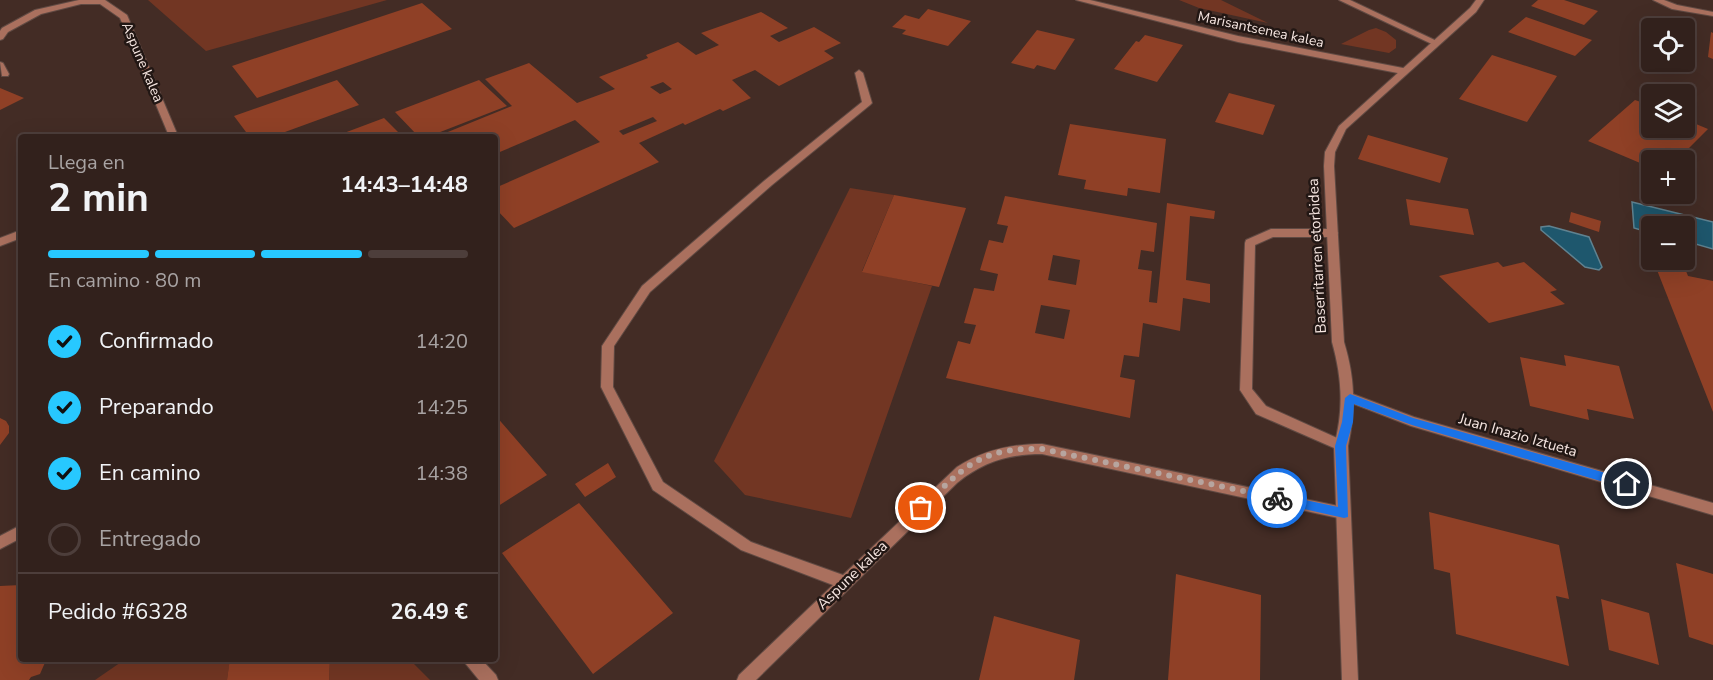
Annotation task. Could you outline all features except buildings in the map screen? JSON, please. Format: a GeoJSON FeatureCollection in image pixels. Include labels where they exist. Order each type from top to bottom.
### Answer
{"type":"FeatureCollection","features":[{"type":"Feature","properties":{"kind":"street","name":"Marisantsenea kalea"},"geometry":{"type":"LineString","coordinates":[[1080,0],[1238,39],[1403,71]]}},
{"type":"Feature","properties":{"kind":"street"},"geometry":{"type":"LineString","coordinates":[[1343,0],[1437,43]]}},
{"type":"Feature","properties":{"kind":"street","name":"Baserritarren etorbidea"},"geometry":{"type":"LineString","coordinates":[[1350,680],[1341,446],[1348,422],[1350,398],[1347,370],[1338,342],[1329,166],[1335,139],[1342,128],[1473,10],[1480,0]]}},
{"type":"Feature","properties":{"kind":"street"},"geometry":{"type":"LineString","coordinates":[[1657,0],[1675,7],[1713,14]]}},
{"type":"Feature","properties":{"kind":"street","name":"Aspune kalea"},"geometry":{"type":"LineString","coordinates":[[0,38],[5,30],[38,12],[81,2],[102,2],[124,17],[173,134]]}},
{"type":"Feature","properties":{"kind":"street"},"geometry":{"type":"LineString","coordinates":[[844,582],[746,546],[658,486],[607,387],[608,346],[646,289],[768,183],[867,103],[859,73]]}},
{"type":"Feature","properties":{"kind":"street"},"geometry":{"type":"LineString","coordinates":[[1333,233],[1271,233],[1250,243],[1246,390],[1261,410],[1341,446]]}},
{"type":"Feature","properties":{"kind":"street"},"geometry":{"type":"LineString","coordinates":[[0,242],[18,235]]}},
{"type":"Feature","properties":{"kind":"street","name":"Juan Inazio Iztueta"},"geometry":{"type":"LineString","coordinates":[[1350,398],[1412,421],[1713,509]]}},
{"type":"Feature","properties":{"kind":"street","name":"Aspune kalea"},"geometry":{"type":"LineString","coordinates":[[744,680],[966,466],[1000,451],[1042,449],[1344,513]]}},
{"type":"Feature","properties":{"kind":"street"},"geometry":{"type":"LineString","coordinates":[[0,543],[18,533]]}},
{"type":"Feature","properties":{"kind":"street"},"geometry":{"type":"LineString","coordinates":[[474,662],[490,680]]}},
{"type":"Feature","properties":{"kind":"shaded area"},"geometry":{"type":"Polygon","coordinates":[[[148,0],[387,0],[206,51],[148,0]]]}},
{"type":"Feature","properties":{"kind":"shaded area"},"geometry":{"type":"Polygon","coordinates":[[[1179,0],[1221,0],[1268,23],[1199,8],[1179,0]]]}},
{"type":"Feature","properties":{"kind":"shaded area"},"geometry":{"type":"Polygon","coordinates":[[[1376,28],[1396,40],[1396,48],[1389,53],[1341,44],[1369,30],[1376,28]]]}},
{"type":"Feature","properties":{"kind":"shaded area"},"geometry":{"type":"Polygon","coordinates":[[[850,188],[894,195],[862,271],[932,286],[851,518],[745,495],[714,461],[850,188]]]}},
{"type":"Feature","properties":{"kind":"shaded area"},"geometry":{"type":"Polygon","coordinates":[[[121,662],[230,662],[227,680],[95,680],[121,662]]]}},
{"type":"Feature","properties":{"kind":"shaded area"},"geometry":{"type":"Polygon","coordinates":[[[330,662],[412,662],[430,680],[329,680],[330,662]]]}},
{"type":"Feature","properties":{"kind":"water"},"geometry":{"type":"Polygon","coordinates":[[[1632,202],[1689,216],[1641,216],[1641,230],[1634,228],[1632,202]]]}},
{"type":"Feature","properties":{"kind":"water"},"geometry":{"type":"Polygon","coordinates":[[[1695,218],[1713,222],[1713,249],[1695,244],[1695,218]]]}},
{"type":"Feature","properties":{"kind":"water"},"geometry":{"type":"Polygon","coordinates":[[[1549,226],[1589,237],[1602,267],[1599,270],[1585,267],[1541,230],[1541,227],[1549,226]]]}},
{"type":"Feature","properties":{"kind":"way so far"},"geometry":{"type":"LineString","coordinates":[[921,508],[966,466],[1000,451],[1021,449],[1042,449],[1277,498]]}},
{"type":"Feature","properties":{"kind":"route"},"geometry":{"type":"LineString","coordinates":[[1277,498],[1344,513],[1341,446],[1348,422],[1350,398],[1412,421],[1627,484]]}}]}
